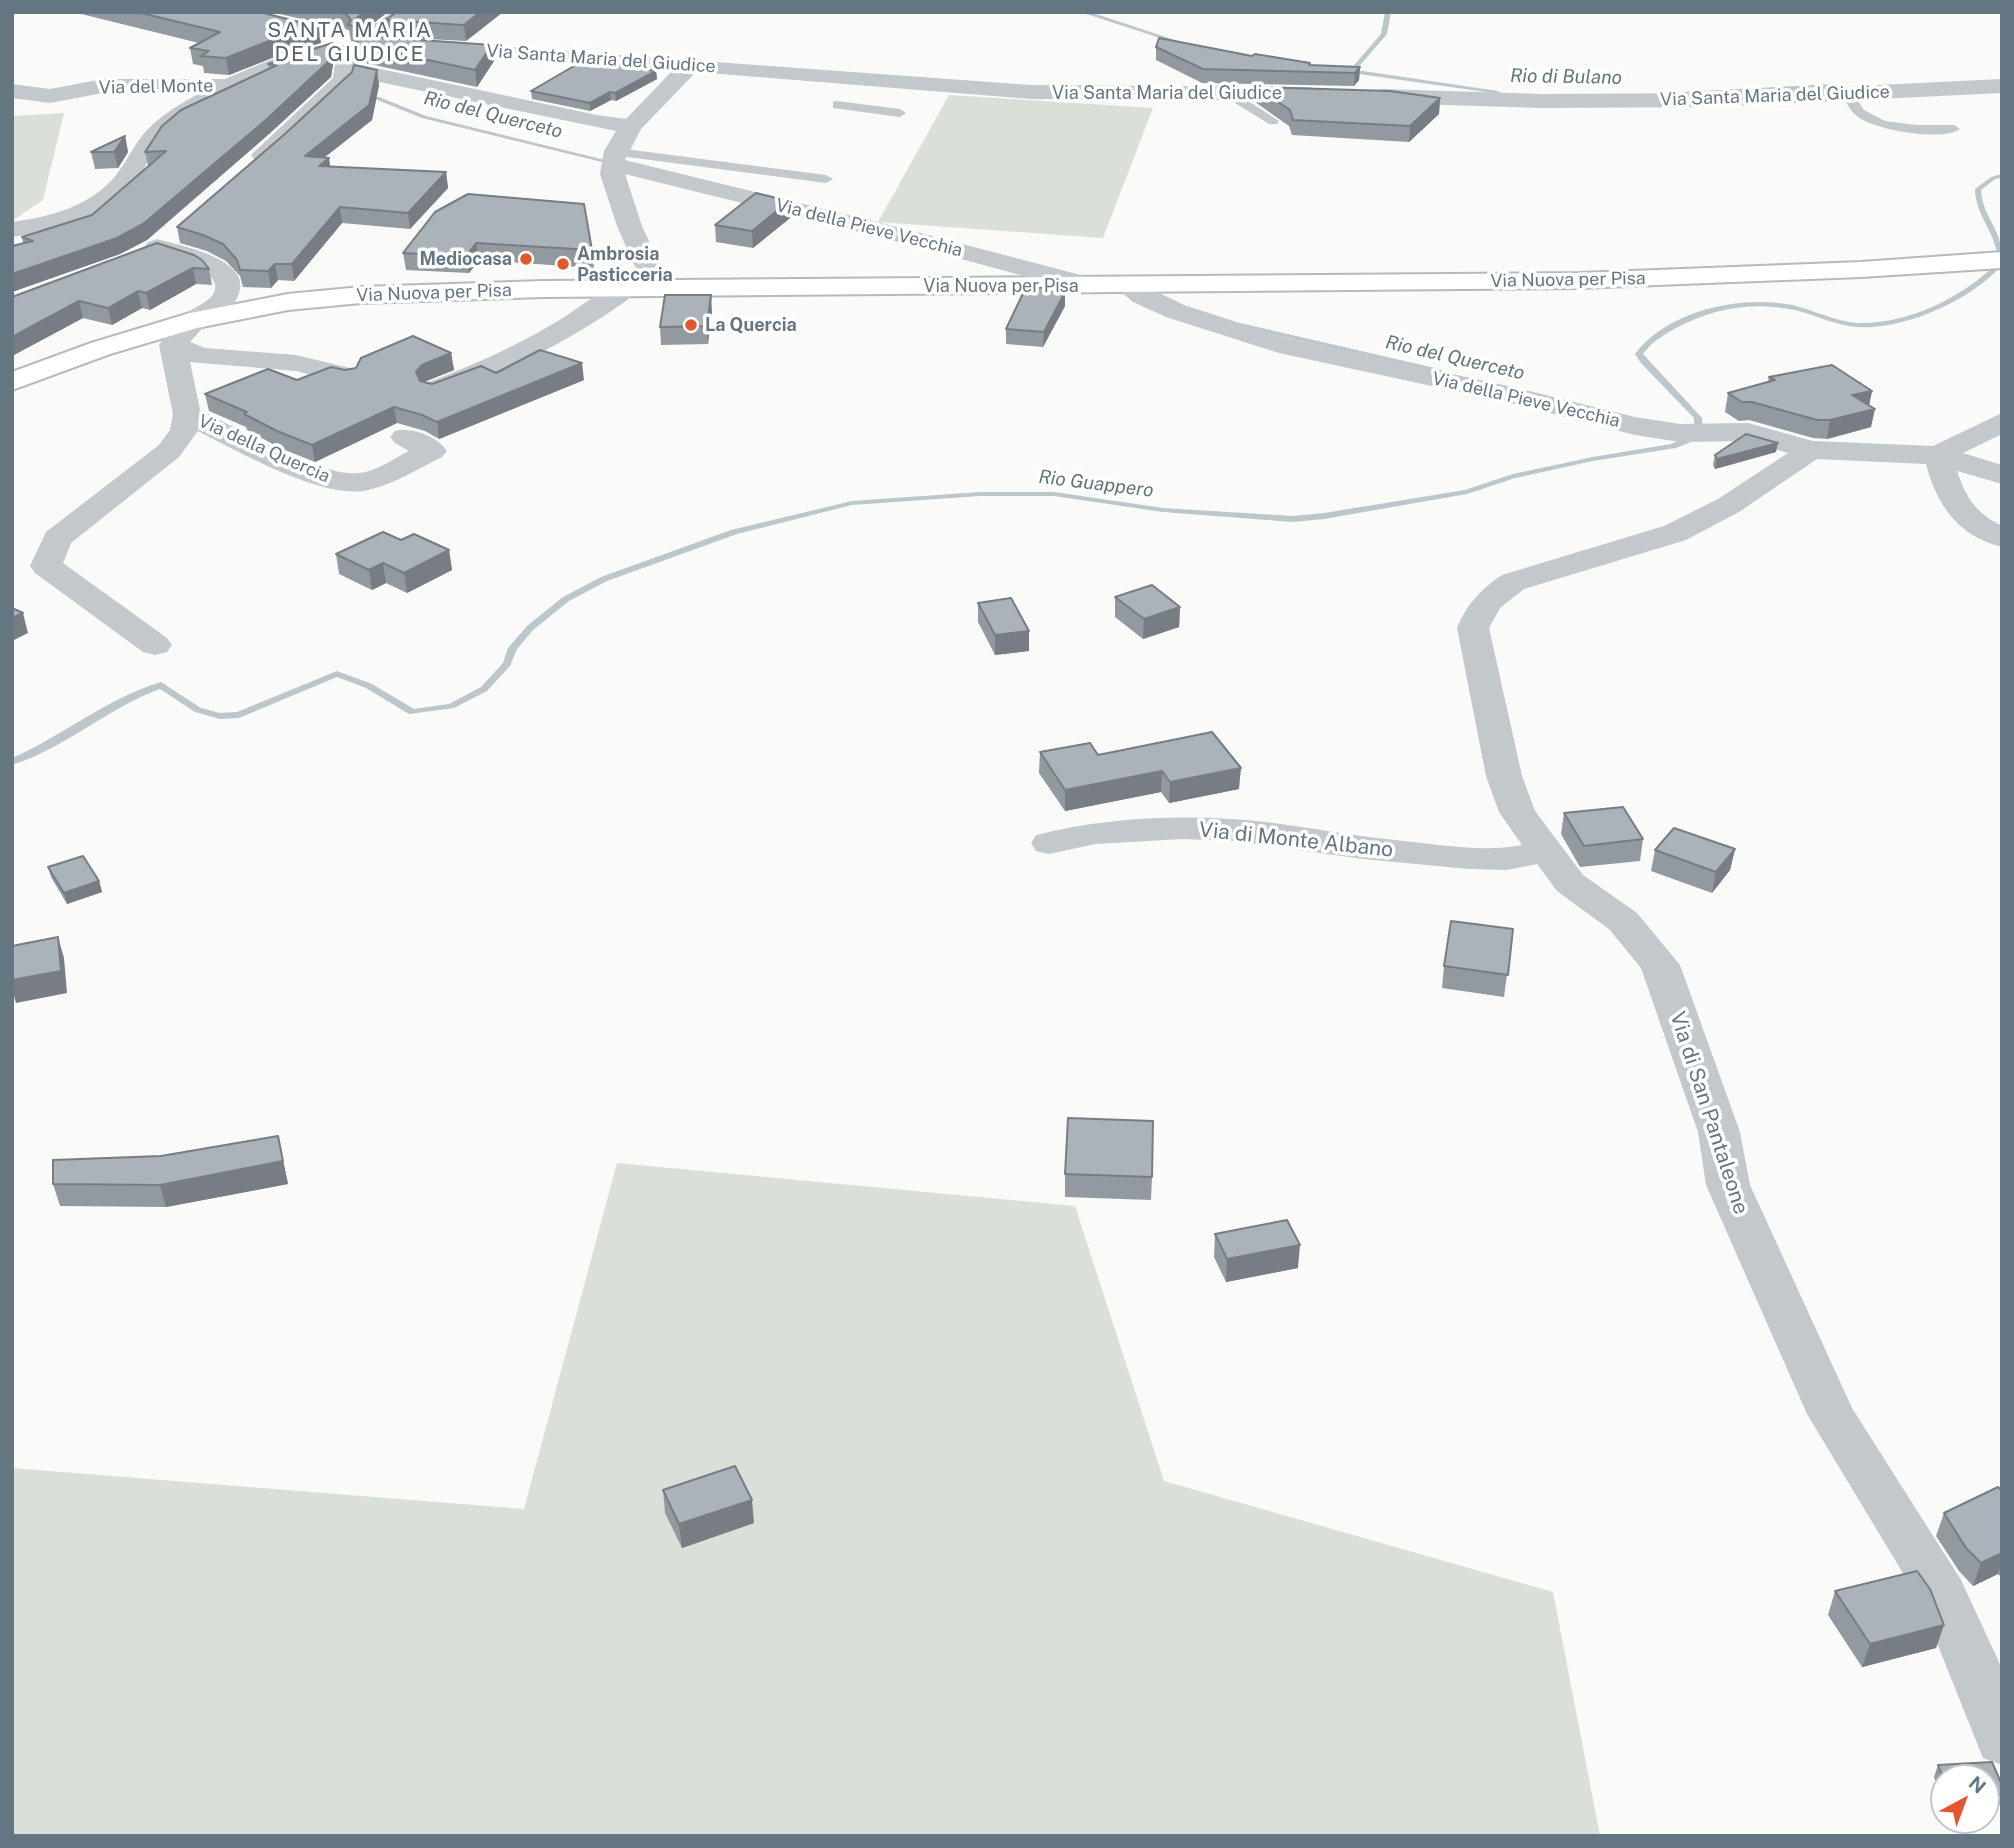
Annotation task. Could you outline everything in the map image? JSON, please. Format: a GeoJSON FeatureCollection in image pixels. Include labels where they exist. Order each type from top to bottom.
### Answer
{"type":"FeatureCollection","features":[{"type":"Feature","properties":{"kind":"main road","name":"Via Nuova per Pisa"},"geometry":{"type":"LineString","coordinates":[[12,382],[123,340],[194,321],[286,303],[372,294],[1735,277],[2002,260]]}},
{"type":"Feature","properties":{"kind":"street"},"geometry":{"type":"LineString","coordinates":[[241,173],[343,57],[372,41],[408,12]]}},
{"type":"Feature","properties":{"kind":"street"},"geometry":{"type":"LineString","coordinates":[[318,33],[343,57],[597,122],[630,126]]}},
{"type":"Feature","properties":{"kind":"street"},"geometry":{"type":"LineString","coordinates":[[372,41],[398,46]]}},
{"type":"Feature","properties":{"kind":"street","name":"Via Santa Maria del Giudice"},"geometry":{"type":"LineString","coordinates":[[421,47],[1031,92],[1324,94]]}},
{"type":"Feature","properties":{"kind":"street","name":"Via del Monte"},"geometry":{"type":"LineString","coordinates":[[12,91],[50,96],[115,85],[189,88],[232,86],[282,62],[343,57]]}},
{"type":"Feature","properties":{"kind":"street"},"geometry":{"type":"LineString","coordinates":[[658,289],[619,200],[615,158],[630,126],[691,65]]}},
{"type":"Feature","properties":{"kind":"street"},"geometry":{"type":"LineString","coordinates":[[12,230],[59,221],[102,199],[122,184],[145,145],[156,133],[232,86]]}},
{"type":"Feature","properties":{"kind":"street","name":"Via Santa Maria del Giudice"},"geometry":{"type":"LineString","coordinates":[[1366,95],[1542,101],[1713,100],[2002,86]]}},
{"type":"Feature","properties":{"kind":"street","name":"Via della Pieve Vecchia"},"geometry":{"type":"LineString","coordinates":[[615,158],[1087,285]]}},
{"type":"Feature","properties":{"kind":"street"},"geometry":{"type":"LineString","coordinates":[[181,228],[148,252],[203,259],[226,278],[228,288],[223,300],[194,321],[173,345],[200,356],[296,363],[348,376]]}},
{"type":"Feature","properties":{"kind":"street","name":"Via della Pieve Vecchia"},"geometry":{"type":"LineString","coordinates":[[1126,285],[1142,296],[1175,311],[1279,345],[1517,396],[1635,426],[1693,433],[1748,432],[1811,450],[1860,454],[1938,454],[2002,475]]}},
{"type":"Feature","properties":{"kind":"street"},"geometry":{"type":"LineString","coordinates":[[435,390],[498,364],[548,338],[594,312],[625,289]]}},
{"type":"Feature","properties":{"kind":"street","name":"Via della Quercia"},"geometry":{"type":"LineString","coordinates":[[155,645],[46,566],[57,539],[169,452],[184,431],[187,414],[173,345]]}},
{"type":"Feature","properties":{"kind":"street","name":"Via della Quercia"},"geometry":{"type":"LineString","coordinates":[[187,414],[284,460],[340,482],[364,481],[432,451],[405,437]]}},
{"type":"Feature","properties":{"kind":"street"},"geometry":{"type":"LineString","coordinates":[[2002,422],[1938,454],[1951,501],[1967,518],[2002,538]]}},
{"type":"Feature","properties":{"kind":"street","name":"Via di San Pantaleone"},"geometry":{"type":"LineString","coordinates":[[1811,450],[1780,473],[1698,523],[1649,542],[1559,566],[1513,582],[1491,597],[1479,611],[1473,628],[1504,776],[1517,812],[1570,883],[1623,921],[1660,965],[1719,1132],[1728,1185],[1831,1414],[1943,1595],[1972,1660],[2002,1742]]}},
{"type":"Feature","properties":{"kind":"street","name":"Via di Monte Albano"},"geometry":{"type":"LineString","coordinates":[[1049,843],[1095,833],[1182,828],[1234,830],[1363,848],[1469,858],[1507,859],[1544,851]]}},
{"type":"Feature","properties":{"kind":"lane"},"geometry":{"type":"LineString","coordinates":[[1226,92],[1273,121]]}},
{"type":"Feature","properties":{"kind":"lane"},"geometry":{"type":"LineString","coordinates":[[1848,94],[1858,111],[1874,121],[1913,129],[1954,129]]}},
{"type":"Feature","properties":{"kind":"lane"},"geometry":{"type":"LineString","coordinates":[[837,105],[900,113]]}},
{"type":"Feature","properties":{"kind":"lane"},"geometry":{"type":"LineString","coordinates":[[615,158],[826,179]]}},
{"type":"Feature","properties":{"kind":"shaded area"},"geometry":{"type":"Polygon","coordinates":[[[949,95],[1153,108],[1103,238],[878,222],[949,95]]]}},
{"type":"Feature","properties":{"kind":"shaded area"},"geometry":{"type":"Polygon","coordinates":[[[64,113],[43,200],[12,221],[12,116],[64,113]]]}},
{"type":"Feature","properties":{"kind":"shaded area"},"geometry":{"type":"Polygon","coordinates":[[[617,1163],[1075,1206],[1164,1481],[1553,1592],[1600,1836],[12,1836],[12,1468],[524,1509],[617,1163]]]}},
{"type":"Feature","properties":{"kind":"building"},"geometry":{"type":"Polygon","coordinates":[[[137,12],[260,12],[319,27],[279,37],[226,58],[201,56],[209,51],[190,48],[220,32],[137,12]]]}},
{"type":"Feature","properties":{"kind":"building"},"geometry":{"type":"Polygon","coordinates":[[[338,12],[364,12],[354,20],[361,26],[359,30],[364,36],[492,45],[475,70],[357,45],[359,32],[354,26],[348,25],[351,20],[346,14],[338,12]]]}},
{"type":"Feature","properties":{"kind":"building"},"geometry":{"type":"Polygon","coordinates":[[[397,12],[480,12],[464,25],[385,20],[397,12]]]}},
{"type":"Feature","properties":{"kind":"building"},"geometry":{"type":"Polygon","coordinates":[[[1159,38],[1252,56],[1255,54],[1310,63],[1309,65],[1360,67],[1355,73],[1203,69],[1156,47],[1159,38]]]}},
{"type":"Feature","properties":{"kind":"building"},"geometry":{"type":"Polygon","coordinates":[[[332,43],[328,62],[267,119],[143,224],[117,238],[12,274],[12,246],[33,241],[22,237],[92,215],[166,151],[145,152],[162,126],[181,110],[277,65],[268,64],[332,43]]]}},
{"type":"Feature","properties":{"kind":"building"},"geometry":{"type":"Polygon","coordinates":[[[586,59],[656,71],[590,103],[531,91],[586,59]]]}},
{"type":"Feature","properties":{"kind":"building"},"geometry":{"type":"Polygon","coordinates":[[[354,65],[377,70],[369,105],[305,156],[329,158],[319,166],[446,172],[408,213],[340,207],[292,264],[275,264],[268,271],[240,270],[237,260],[223,244],[177,227],[286,133],[352,72],[354,65]]]}},
{"type":"Feature","properties":{"kind":"building"},"geometry":{"type":"Polygon","coordinates":[[[1256,87],[1390,91],[1440,98],[1410,126],[1293,120],[1290,110],[1256,87]]]}},
{"type":"Feature","properties":{"kind":"building"},"geometry":{"type":"Polygon","coordinates":[[[125,136],[114,152],[91,152],[125,136]]]}},
{"type":"Feature","properties":{"kind":"building"},"geometry":{"type":"Polygon","coordinates":[[[756,193],[789,201],[752,231],[715,225],[756,193]]]}},
{"type":"Feature","properties":{"kind":"building"},"geometry":{"type":"Polygon","coordinates":[[[468,194],[584,204],[592,250],[476,243],[466,256],[403,253],[435,212],[468,194]]]}},
{"type":"Feature","properties":{"kind":"building"},"geometry":{"type":"Polygon","coordinates":[[[157,243],[194,255],[209,269],[193,268],[146,293],[138,291],[108,308],[79,301],[12,337],[12,297],[157,243]]]}},
{"type":"Feature","properties":{"kind":"building"},"geometry":{"type":"Polygon","coordinates":[[[1027,285],[1065,292],[1044,332],[1006,329],[1027,285]]]}},
{"type":"Feature","properties":{"kind":"building"},"geometry":{"type":"Polygon","coordinates":[[[665,295],[711,295],[707,326],[660,327],[665,295]]]}},
{"type":"Feature","properties":{"kind":"building"},"geometry":{"type":"Polygon","coordinates":[[[413,336],[451,353],[422,365],[416,372],[420,381],[432,384],[481,366],[496,373],[540,350],[582,363],[437,422],[394,407],[312,445],[277,431],[244,414],[247,412],[205,394],[268,369],[297,380],[331,367],[345,370],[356,368],[361,358],[413,336]]]}},
{"type":"Feature","properties":{"kind":"building"},"geometry":{"type":"Polygon","coordinates":[[[1832,365],[1872,391],[1852,395],[1875,409],[1830,420],[1817,420],[1752,402],[1742,402],[1728,393],[1775,380],[1769,377],[1832,365]]]}},
{"type":"Feature","properties":{"kind":"building"},"geometry":{"type":"Polygon","coordinates":[[[1746,434],[1778,443],[1717,459],[1715,455],[1746,434]]]}},
{"type":"Feature","properties":{"kind":"building"},"geometry":{"type":"Polygon","coordinates":[[[383,532],[401,540],[414,534],[449,550],[404,573],[383,563],[369,570],[336,554],[383,532]]]}},
{"type":"Feature","properties":{"kind":"building"},"geometry":{"type":"Polygon","coordinates":[[[1152,585],[1180,607],[1144,619],[1115,597],[1152,585]]]}},
{"type":"Feature","properties":{"kind":"building"},"geometry":{"type":"Polygon","coordinates":[[[1011,598],[1029,631],[995,635],[978,603],[1011,598]]]}},
{"type":"Feature","properties":{"kind":"building"},"geometry":{"type":"Polygon","coordinates":[[[12,608],[23,613],[12,618],[12,608]]]}},
{"type":"Feature","properties":{"kind":"building"},"geometry":{"type":"Polygon","coordinates":[[[1212,732],[1241,768],[1170,782],[1162,771],[1065,790],[1040,752],[1090,743],[1098,755],[1212,732]]]}},
{"type":"Feature","properties":{"kind":"building"},"geometry":{"type":"Polygon","coordinates":[[[1623,807],[1643,839],[1584,846],[1564,813],[1623,807]]]}},
{"type":"Feature","properties":{"kind":"building"},"geometry":{"type":"Polygon","coordinates":[[[1674,828],[1735,849],[1716,872],[1655,850],[1674,828]]]}},
{"type":"Feature","properties":{"kind":"building"},"geometry":{"type":"Polygon","coordinates":[[[83,856],[99,881],[64,893],[48,867],[83,856]]]}},
{"type":"Feature","properties":{"kind":"building"},"geometry":{"type":"Polygon","coordinates":[[[1451,921],[1513,929],[1508,975],[1444,966],[1451,921]]]}},
{"type":"Feature","properties":{"kind":"building"},"geometry":{"type":"Polygon","coordinates":[[[58,937],[61,971],[12,980],[12,946],[58,937]]]}},
{"type":"Feature","properties":{"kind":"building"},"geometry":{"type":"Polygon","coordinates":[[[1068,1118],[1153,1121],[1152,1177],[1065,1174],[1068,1118]]]}},
{"type":"Feature","properties":{"kind":"building"},"geometry":{"type":"Polygon","coordinates":[[[278,1136],[283,1161],[160,1185],[53,1184],[53,1160],[161,1156],[278,1136]]]}},
{"type":"Feature","properties":{"kind":"building"},"geometry":{"type":"Polygon","coordinates":[[[1287,1220],[1300,1245],[1227,1259],[1215,1234],[1287,1220]]]}},
{"type":"Feature","properties":{"kind":"building"},"geometry":{"type":"Polygon","coordinates":[[[735,1466],[752,1500],[679,1524],[663,1490],[735,1466]]]}},
{"type":"Feature","properties":{"kind":"building"},"geometry":{"type":"Polygon","coordinates":[[[1998,1487],[2002,1491],[2002,1553],[1981,1563],[1966,1548],[1944,1513],[1998,1487]]]}},
{"type":"Feature","properties":{"kind":"building"},"geometry":{"type":"Polygon","coordinates":[[[1917,1571],[1930,1589],[1944,1625],[1870,1644],[1835,1591],[1917,1571]]]}},
{"type":"Feature","properties":{"kind":"building"},"geometry":{"type":"Polygon","coordinates":[[[1992,1762],[1993,1764],[1956,1764],[1992,1762]]]}},
{"type":"Feature","properties":{"kind":"waterway"},"geometry":{"type":"LineString","coordinates":[[1083,12],[1187,45]]}},
{"type":"Feature","properties":{"kind":"waterway","name":"Rio di Bulano"},"geometry":{"type":"LineString","coordinates":[[1352,71],[1384,34],[1388,12]]}},
{"type":"Feature","properties":{"kind":"waterway","name":"Rio di Bulano"},"geometry":{"type":"LineString","coordinates":[[1347,71],[1498,93]]}},
{"type":"Feature","properties":{"kind":"waterway","name":"Rio di Bulano"},"geometry":{"type":"LineString","coordinates":[[1682,94],[1833,86],[1851,88]]}},
{"type":"Feature","properties":{"kind":"waterway","name":"Rio del Querceto"},"geometry":{"type":"LineString","coordinates":[[377,98],[424,117],[602,160]]}},
{"type":"Feature","properties":{"kind":"waterway","name":"Rio Guappero"},"geometry":{"type":"LineString","coordinates":[[2000,253],[1995,236],[1980,208],[1978,189],[1993,178],[2002,176]]}},
{"type":"Feature","properties":{"kind":"waterway","name":"Rio Guappero"},"geometry":{"type":"LineString","coordinates":[[12,762],[51,744],[122,701],[161,685],[198,710],[220,716],[239,715],[337,674],[369,686],[412,712],[451,706],[484,689],[507,664],[513,648],[530,628],[566,599],[604,579],[734,532],[852,503],[980,494],[1054,494],[1163,510],[1293,519],[1467,492],[1513,476],[1673,446],[1688,440],[1698,425],[1698,418],[1639,354],[1651,340],[1664,331],[1717,308],[1745,304],[1790,307],[1858,325],[1893,321],[1913,316],[1952,299],[1970,289],[1997,266]]}},
{"type":"Feature","properties":{"kind":"waterway","name":"Rio del Querceto"},"geometry":{"type":"LineString","coordinates":[[1243,325],[1439,371]]}},
{"type":"Feature","properties":{"kind":"place","name":"Mediocasa"},"geometry":{"type":"Point","coordinates":[526,259]}},
{"type":"Feature","properties":{"kind":"place","name":"Ambrosia Pasticceria"},"geometry":{"type":"Point","coordinates":[563,264]}},
{"type":"Feature","properties":{"kind":"place","name":"La Quercia"},"geometry":{"type":"Point","coordinates":[691,325]}},
{"type":"Feature","properties":{"kind":"district","name":"SANTA MARIA DEL GIUDICE"},"geometry":{"type":"Point","coordinates":[350,43]}}]}
